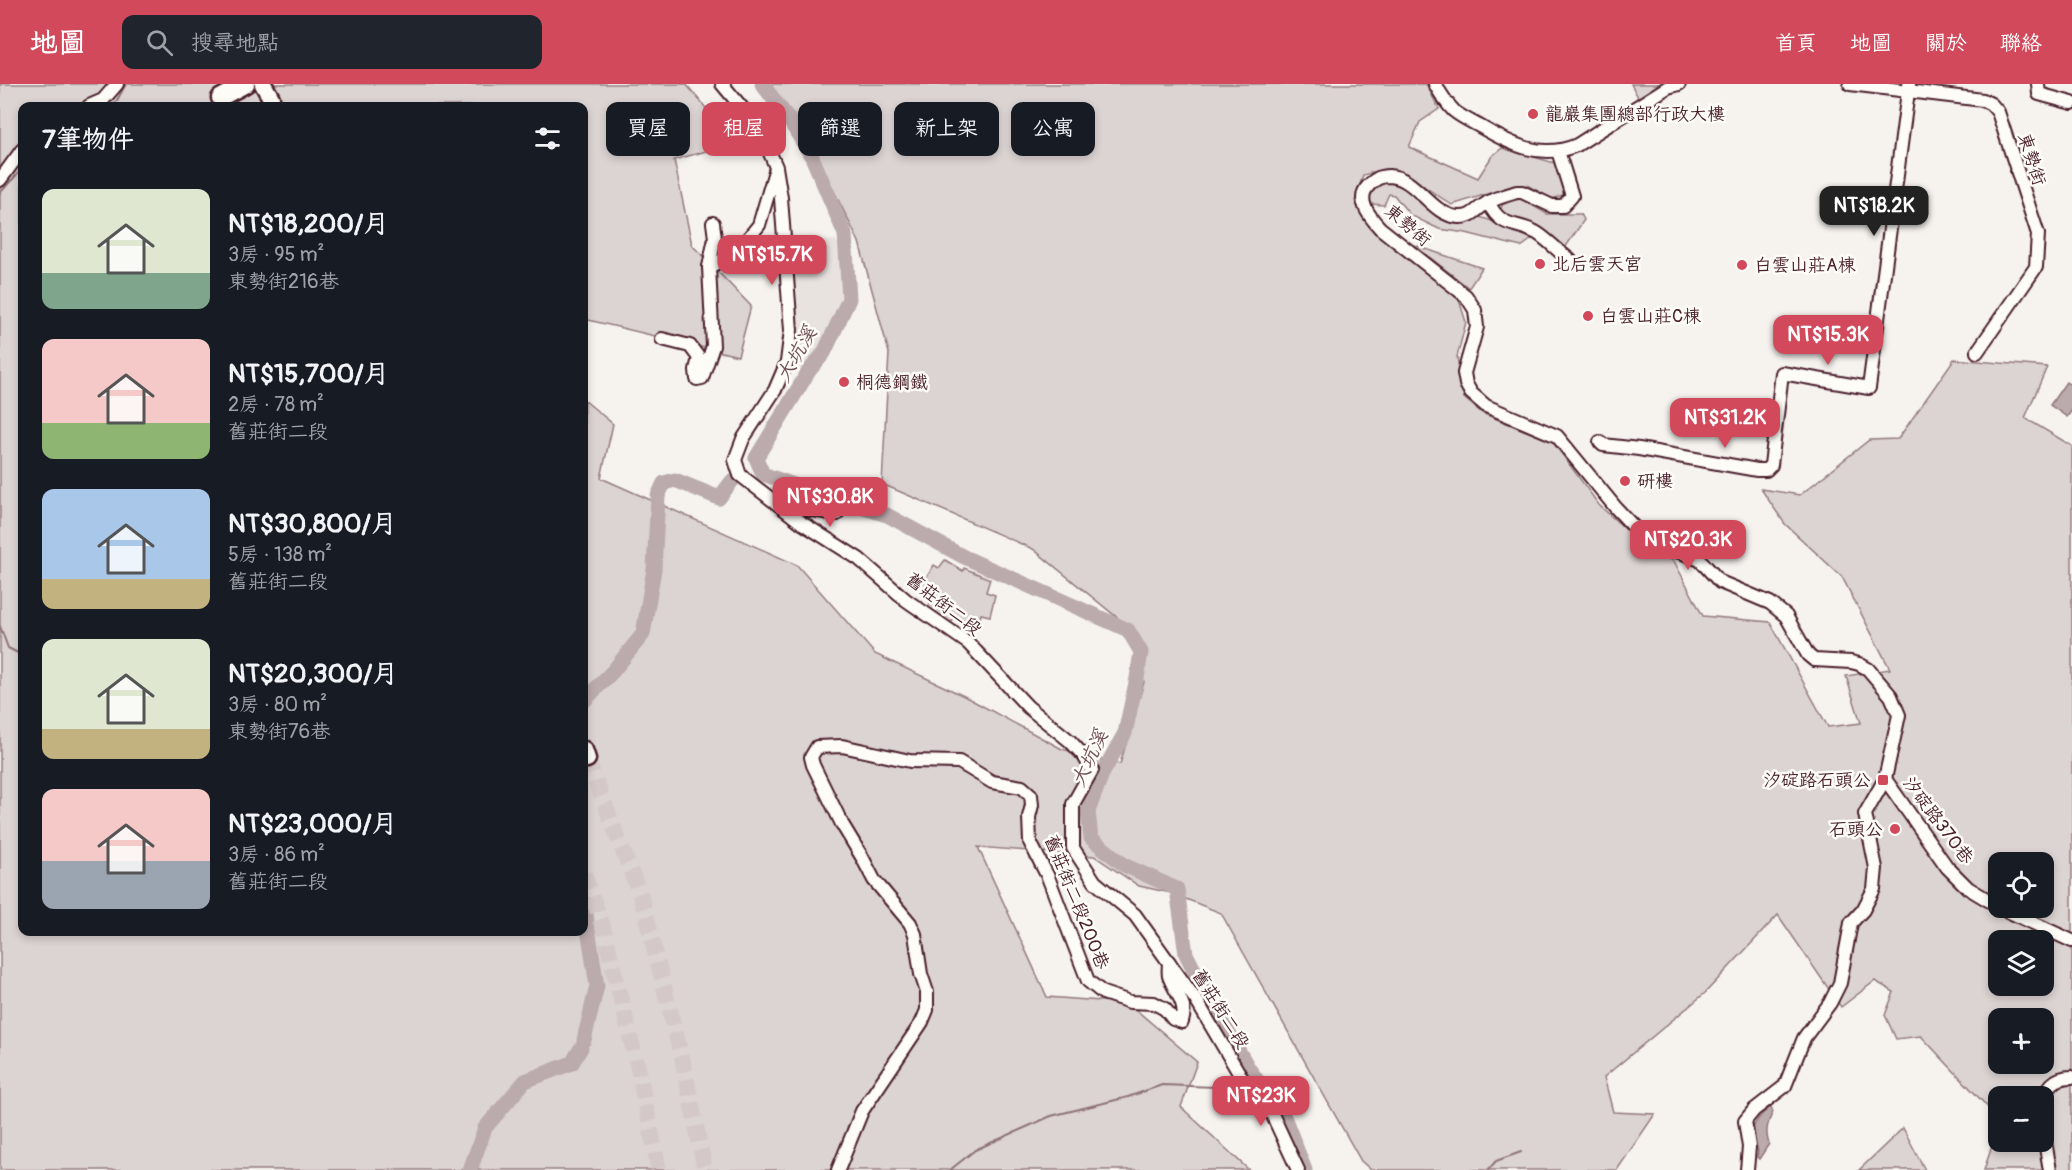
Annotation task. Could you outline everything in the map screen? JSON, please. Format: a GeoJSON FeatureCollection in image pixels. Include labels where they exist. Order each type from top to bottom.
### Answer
{"type":"FeatureCollection","features":[{"type":"Feature","properties":{"kind":"highway"},"geometry":{"type":"LineString","coordinates":[[219,96],[246,84]]}},
{"type":"Feature","properties":{"kind":"street"},"geometry":{"type":"LineString","coordinates":[[98,102],[117,84]]}},
{"type":"Feature","properties":{"kind":"street","name":"舊莊街二段"},"geometry":{"type":"LineString","coordinates":[[722,84],[759,128],[776,167],[781,198],[791,330],[787,362],[775,390],[743,439],[735,460],[741,475],[802,523],[859,560],[906,600],[968,643],[1028,707],[1070,741],[1084,756],[1092,770],[1073,804],[1073,848],[1095,882],[1135,915],[1196,1000],[1241,1077],[1272,1114],[1298,1170]]}},
{"type":"Feature","properties":{"kind":"street"},"geometry":{"type":"LineString","coordinates":[[1435,84],[1454,111],[1504,141],[1523,149],[1540,152],[1558,151],[1577,145],[1668,87],[1679,84]]}},
{"type":"Feature","properties":{"kind":"street","name":"東勢街"},"geometry":{"type":"LineString","coordinates":[[1850,84],[1909,87],[1983,100],[1991,104],[1998,112],[2038,234],[2036,267],[1977,352]]}},
{"type":"Feature","properties":{"kind":"street"},"geometry":{"type":"LineString","coordinates":[[1600,442],[1603,445],[1766,470],[1771,465],[1782,373],[1869,388],[1909,87]]}},
{"type":"Feature","properties":{"kind":"street"},"geometry":{"type":"LineString","coordinates":[[2038,89],[2072,103]]}},
{"type":"Feature","properties":{"kind":"street","name":"東勢街"},"geometry":{"type":"LineString","coordinates":[[1558,151],[1572,196],[1563,206],[1552,206],[1522,192],[1488,202],[1469,217],[1456,217],[1440,210],[1407,182],[1398,177],[1387,176],[1374,179],[1364,189],[1362,196],[1368,215],[1380,228],[1466,296],[1475,310],[1477,327],[1464,373],[1471,393],[1486,406],[1557,436],[1616,508],[1646,540],[1654,545],[1700,560],[1720,582],[1770,603],[1786,616],[1808,655],[1814,660],[1851,662],[1868,669],[1891,696],[1899,715],[1885,779]]}},
{"type":"Feature","properties":{"kind":"street"},"geometry":{"type":"LineString","coordinates":[[0,180],[18,155]]}},
{"type":"Feature","properties":{"kind":"street"},"geometry":{"type":"LineString","coordinates":[[710,267],[736,253],[759,225],[776,167]]}},
{"type":"Feature","properties":{"kind":"street"},"geometry":{"type":"LineString","coordinates":[[1488,202],[1495,216],[1536,233],[1570,260]]}},
{"type":"Feature","properties":{"kind":"street"},"geometry":{"type":"LineString","coordinates":[[662,339],[690,346],[699,358],[697,379],[702,378],[713,346],[710,267],[715,238],[713,223]]}},
{"type":"Feature","properties":{"kind":"street"},"geometry":{"type":"LineString","coordinates":[[778,505],[837,514],[846,486]]}},
{"type":"Feature","properties":{"kind":"street","name":"舊莊街二段200巷"},"geometry":{"type":"LineString","coordinates":[[838,1170],[862,1111],[922,1022],[927,1010],[927,992],[921,974],[915,934],[909,923],[874,880],[842,824],[813,765],[811,757],[817,747],[842,746],[910,761],[959,762],[992,782],[1022,787],[1031,795],[1030,842],[1048,877],[1088,981],[1103,993],[1130,1002],[1154,1003],[1165,1008],[1173,1020],[1182,1022],[1185,1014],[1183,1003],[1168,975],[1169,962]]}},
{"type":"Feature","properties":{"kind":"street","name":"汐碇路370巷"},"geometry":{"type":"LineString","coordinates":[[1747,1170],[1749,1147],[1745,1121],[1754,1110],[1785,1086],[1804,1038],[1830,1003],[1840,983],[1851,923],[1863,910],[1874,889],[1876,868],[1864,814],[1885,779],[1947,867],[1968,888],[1988,900]]}},
{"type":"Feature","properties":{"kind":"street","name":"汐碇路370巷"},"geometry":{"type":"LineString","coordinates":[[2023,918],[2072,941]]}},
{"type":"Feature","properties":{"kind":"street"},"geometry":{"type":"LineString","coordinates":[[2050,1086],[2060,1078],[2072,1077]]}},
{"type":"Feature","properties":{"kind":"street"},"geometry":{"type":"LineString","coordinates":[[2047,1152],[2050,1170]]}},
{"type":"Feature","properties":{"kind":"shaded area"},"geometry":{"type":"Polygon","coordinates":[[[0,84],[686,84],[702,103],[702,152],[690,156],[690,102],[606,102],[606,156],[688,156],[674,160],[692,245],[751,306],[738,356],[588,320],[588,102],[18,102],[18,936],[588,936],[588,403],[613,424],[601,478],[797,565],[875,654],[964,696],[1062,749],[1120,764],[1144,682],[1130,628],[1033,549],[882,484],[889,353],[859,242],[826,175],[813,156],[882,156],[882,102],[798,102],[798,135],[786,118],[786,102],[775,102],[762,84],[1426,84],[1439,109],[1420,122],[1409,147],[1478,178],[1492,156],[1502,148],[1555,163],[1565,194],[1552,199],[1527,185],[1506,188],[1452,205],[1410,177],[1385,169],[1363,175],[1355,201],[1382,232],[1459,300],[1466,322],[1457,357],[1464,398],[1482,413],[1553,442],[1599,505],[1646,548],[1674,561],[1703,616],[1770,622],[1828,727],[1861,723],[1846,676],[1890,669],[1842,577],[1785,524],[1761,489],[1800,495],[1869,440],[1898,439],[1954,359],[2047,367],[2025,418],[2072,446],[2072,1170],[1984,1170],[1990,1152],[2054,1152],[2054,1086],[1988,1086],[1988,1107],[1921,1036],[1896,1039],[1885,1015],[1894,992],[1875,981],[1841,1007],[1778,915],[1705,993],[1604,1077],[1613,1112],[1655,1114],[1617,1170],[1371,1170],[1361,1161],[1221,913],[1171,893],[1139,886],[1094,856],[978,847],[1047,997],[1128,1003],[1197,1062],[1181,1107],[1249,1170],[0,1170],[0,84]]]}},
{"type":"Feature","properties":{"kind":"shaded area"},"geometry":{"type":"Polygon","coordinates":[[[1631,84],[1666,84],[1639,99],[1631,84]]]}},
{"type":"Feature","properties":{"kind":"shaded area"},"geometry":{"type":"Polygon","coordinates":[[[1379,182],[1401,186],[1442,217],[1451,219],[1479,217],[1532,239],[1521,247],[1466,233],[1439,229],[1410,215],[1394,195],[1389,194],[1384,205],[1370,204],[1367,196],[1379,182]]]}},
{"type":"Feature","properties":{"kind":"shaded area"},"geometry":{"type":"Polygon","coordinates":[[[1518,197],[1547,214],[1581,214],[1584,220],[1565,248],[1540,228],[1500,213],[1502,205],[1518,197]]]}},
{"type":"Feature","properties":{"kind":"shaded area"},"geometry":{"type":"Polygon","coordinates":[[[836,240],[842,251],[846,283],[842,307],[833,331],[809,368],[793,369],[797,358],[797,323],[791,242],[836,240]]]}},
{"type":"Feature","properties":{"kind":"shaded area"},"geometry":{"type":"Polygon","coordinates":[[[1414,245],[1482,268],[1469,288],[1414,245]]]}},
{"type":"Feature","properties":{"kind":"shaded area"},"geometry":{"type":"Polygon","coordinates":[[[2066,382],[2072,386],[2072,410],[2067,417],[2050,405],[2066,382]]]}},
{"type":"Feature","properties":{"kind":"shaded area"},"geometry":{"type":"Polygon","coordinates":[[[945,560],[963,571],[964,568],[990,579],[986,592],[995,595],[990,616],[981,614],[979,623],[954,618],[951,623],[927,608],[934,598],[917,584],[920,577],[925,580],[934,565],[939,568],[945,560]]]}},
{"type":"Feature","properties":{"kind":"shaded area"},"geometry":{"type":"Polygon","coordinates":[[[1771,1107],[1773,1112],[1767,1132],[1769,1144],[1759,1159],[1751,1132],[1759,1118],[1771,1107]]]}},
{"type":"Feature","properties":{"kind":"shaded area"},"geometry":{"type":"Polygon","coordinates":[[[1903,1128],[1925,1170],[1859,1170],[1903,1128]]]}},
{"type":"Feature","properties":{"kind":"waterway"},"geometry":{"type":"LineString","coordinates":[[116,102],[126,84]]}},
{"type":"Feature","properties":{"kind":"waterway","name":"大坑溪"},"geometry":{"type":"LineString","coordinates":[[762,84],[788,118],[812,157],[845,234],[849,299],[824,353],[809,371],[756,458],[763,474],[834,499]]}},
{"type":"Feature","properties":{"kind":"waterway"},"geometry":{"type":"LineString","coordinates":[[0,193],[18,173]]}},
{"type":"Feature","properties":{"kind":"waterway"},"geometry":{"type":"LineString","coordinates":[[588,697],[643,634],[654,569],[658,496],[664,483],[675,480],[719,498],[732,481]]}},
{"type":"Feature","properties":{"kind":"waterway","name":"大坑溪"},"geometry":{"type":"LineString","coordinates":[[848,503],[887,515],[964,557],[1128,630],[1141,652],[1137,678],[1125,733],[1102,774],[1088,811],[1091,838],[1124,865],[1177,889],[1186,954],[1249,1069],[1284,1117],[1305,1170]]}},
{"type":"Feature","properties":{"kind":"waterway"},"geometry":{"type":"LineString","coordinates":[[0,626],[8,648],[18,653]]}},
{"type":"Feature","properties":{"kind":"waterway"},"geometry":{"type":"LineString","coordinates":[[584,1040],[597,986],[588,929]]}},
{"type":"Feature","properties":{"kind":"waterway"},"geometry":{"type":"LineString","coordinates":[[470,1170],[485,1128],[525,1081],[572,1063],[581,1048]]}},
{"type":"Feature","properties":{"kind":"waterway"},"geometry":{"type":"LineString","coordinates":[[950,1170],[975,1150],[1051,1116],[1128,1097],[1162,1085],[1216,1087],[1236,1082]]}},
{"type":"Feature","properties":{"kind":"waterway"},"geometry":{"type":"LineString","coordinates":[[1488,1170],[1496,1161],[1521,1152]]}},
{"type":"Feature","properties":{"kind":"tunnel"},"geometry":{"type":"LineString","coordinates":[[588,762],[641,897],[682,1058],[705,1170]]}},
{"type":"Feature","properties":{"kind":"tunnel"},"geometry":{"type":"LineString","coordinates":[[588,885],[603,927],[638,1068],[659,1170]]}},
{"type":"Feature","properties":{"kind":"place","name":"龍巖集團總部行政大樓"},"geometry":{"type":"Point","coordinates":[1533,114]}},
{"type":"Feature","properties":{"kind":"place","name":"北后雲天宮"},"geometry":{"type":"Point","coordinates":[1540,264]}},
{"type":"Feature","properties":{"kind":"place","name":"白雲山莊A棟"},"geometry":{"type":"Point","coordinates":[1742,265]}},
{"type":"Feature","properties":{"kind":"place","name":"白雲山莊C棟"},"geometry":{"type":"Point","coordinates":[1588,316]}},
{"type":"Feature","properties":{"kind":"place","name":"桐德鋼鐵"},"geometry":{"type":"Point","coordinates":[844,382]}},
{"type":"Feature","properties":{"kind":"place","name":"研樓"},"geometry":{"type":"Point","coordinates":[1625,481]}},
{"type":"Feature","properties":{"kind":"place","name":"汐碇路石頭公"},"geometry":{"type":"Point","coordinates":[1883,780]}},
{"type":"Feature","properties":{"kind":"place","name":"石頭公"},"geometry":{"type":"Point","coordinates":[1895,829]}}]}
